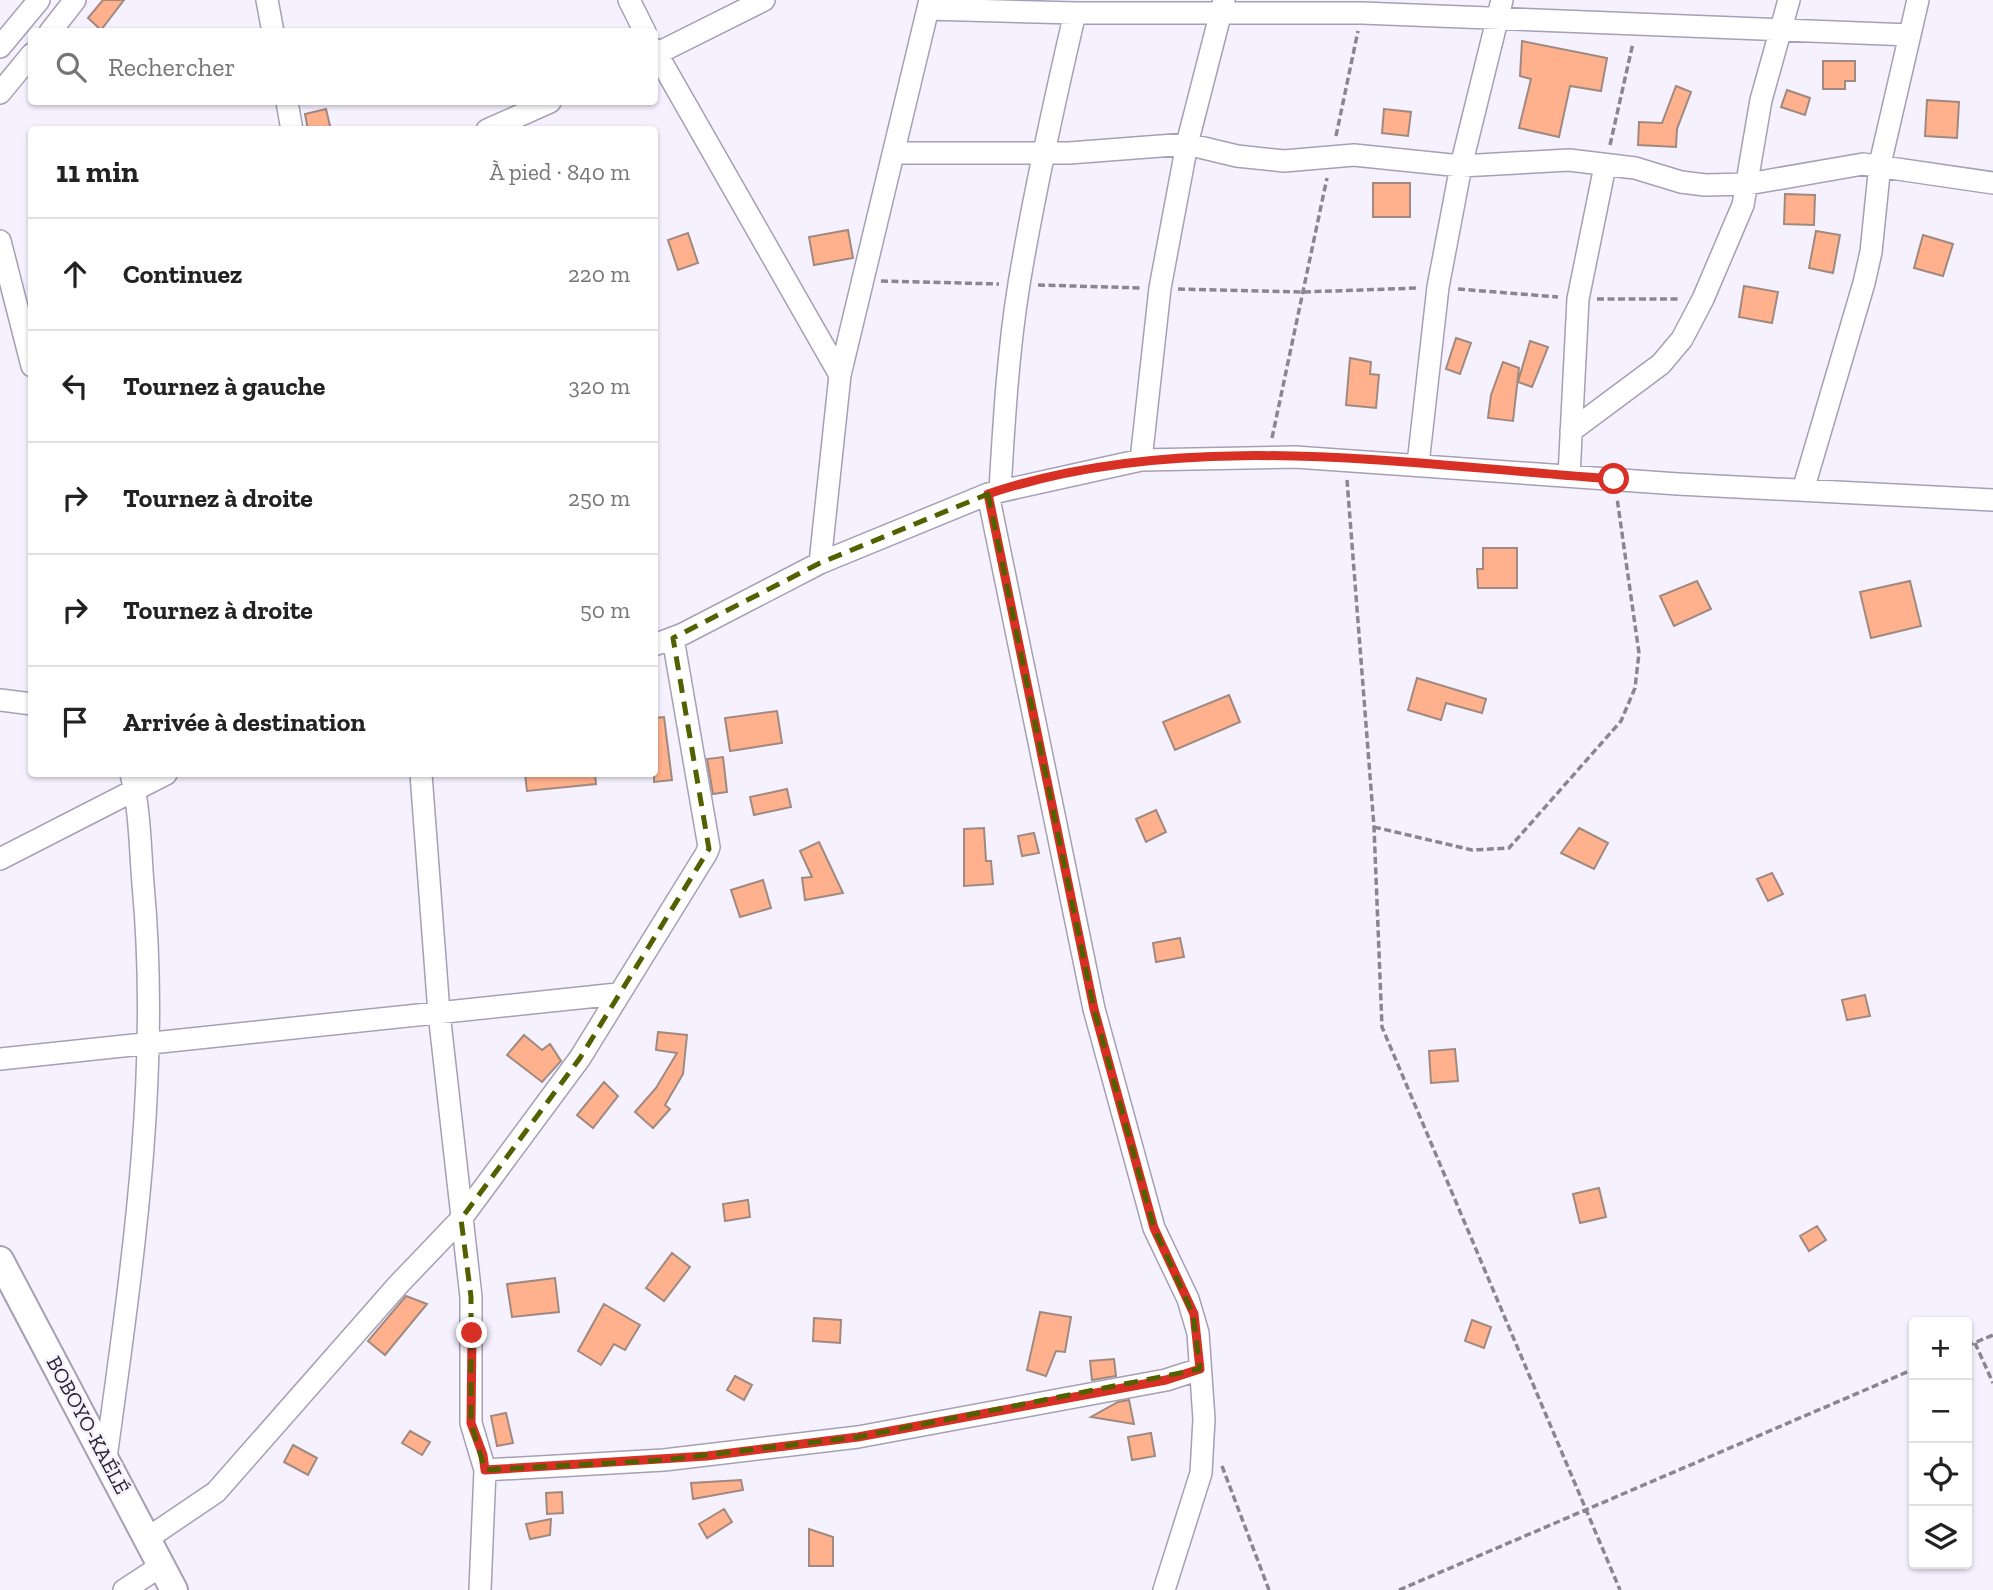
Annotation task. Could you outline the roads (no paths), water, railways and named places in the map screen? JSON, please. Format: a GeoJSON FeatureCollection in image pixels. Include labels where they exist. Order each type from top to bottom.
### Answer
{"type":"FeatureCollection","features":[{"type":"Feature","properties":{"kind":"main road","name":"BOBOYO-KAÉLÉ"},"geometry":{"type":"LineString","coordinates":[[0,1260],[174,1590]]}},
{"type":"Feature","properties":{"kind":"street"},"geometry":{"type":"LineString","coordinates":[[0,47],[39,0]]}},
{"type":"Feature","properties":{"kind":"street"},"geometry":{"type":"LineString","coordinates":[[53,28],[75,0]]}},
{"type":"Feature","properties":{"kind":"street"},"geometry":{"type":"LineString","coordinates":[[267,0],[272,28]]}},
{"type":"Feature","properties":{"kind":"street"},"geometry":{"type":"LineString","coordinates":[[629,0],[643,28]]}},
{"type":"Feature","properties":{"kind":"street"},"geometry":{"type":"LineString","coordinates":[[658,52],[764,0]]}},
{"type":"Feature","properties":{"kind":"street"},"geometry":{"type":"LineString","coordinates":[[1572,431],[1661,364],[1682,338],[1703,299],[1743,205],[1761,100],[1784,29],[1789,0]]}},
{"type":"Feature","properties":{"kind":"street"},"geometry":{"type":"LineString","coordinates":[[1803,490],[1864,284],[1871,252],[1880,164],[1918,0]]}},
{"type":"Feature","properties":{"kind":"street"},"geometry":{"type":"LineString","coordinates":[[820,563],[840,375],[930,4],[1075,13],[1222,5],[1362,13],[1499,10],[1637,24],[1910,35]]}},
{"type":"Feature","properties":{"kind":"street"},"geometry":{"type":"LineString","coordinates":[[1141,460],[1160,288],[1187,144],[1222,5]]}},
{"type":"Feature","properties":{"kind":"street"},"geometry":{"type":"LineString","coordinates":[[1418,464],[1438,287],[1461,166],[1499,10]]}},
{"type":"Feature","properties":{"kind":"street"},"geometry":{"type":"LineString","coordinates":[[1075,13],[1043,152],[1019,285],[994,492],[1094,1009],[1154,1228],[1194,1314],[1204,1419],[1201,1473],[1164,1590]]}},
{"type":"Feature","properties":{"kind":"street"},"geometry":{"type":"LineString","coordinates":[[658,58],[840,375]]}},
{"type":"Feature","properties":{"kind":"street"},"geometry":{"type":"LineString","coordinates":[[0,93],[28,59]]}},
{"type":"Feature","properties":{"kind":"street"},"geometry":{"type":"LineString","coordinates":[[287,105],[291,126]]}},
{"type":"Feature","properties":{"kind":"street"},"geometry":{"type":"LineString","coordinates":[[496,126],[543,105]]}},
{"type":"Feature","properties":{"kind":"street"},"geometry":{"type":"LineString","coordinates":[[895,153],[1069,153],[1187,144],[1255,160],[1354,155],[1461,166],[1553,159],[1635,168],[1705,185],[1748,184],[1848,165],[1880,164],[1993,183]]}},
{"type":"Feature","properties":{"kind":"street"},"geometry":{"type":"LineString","coordinates":[[1569,476],[1578,299],[1605,166]]}},
{"type":"Feature","properties":{"kind":"street"},"geometry":{"type":"LineString","coordinates":[[0,241],[28,339]]}},
{"type":"Feature","properties":{"kind":"street"},"geometry":{"type":"LineString","coordinates":[[148,1538],[216,1492],[398,1285],[461,1219],[580,1058],[709,847],[664,642],[820,563],[994,492],[1141,460],[1268,457],[1345,460],[1614,479],[1993,499]]}},
{"type":"Feature","properties":{"kind":"street"},"geometry":{"type":"LineString","coordinates":[[0,700],[28,704]]}},
{"type":"Feature","properties":{"kind":"street"},"geometry":{"type":"LineString","coordinates":[[0,859],[133,781],[152,777]]}},
{"type":"Feature","properties":{"kind":"street"},"geometry":{"type":"LineString","coordinates":[[421,777],[439,1013],[471,1297],[471,1423],[483,1455],[485,1470],[480,1590]]}},
{"type":"Feature","properties":{"kind":"street"},"geometry":{"type":"LineString","coordinates":[[106,1458],[138,1220],[148,1103],[147,919],[133,781]]}},
{"type":"Feature","properties":{"kind":"street"},"geometry":{"type":"LineString","coordinates":[[0,1059],[617,994]]}},
{"type":"Feature","properties":{"kind":"street"},"geometry":{"type":"LineString","coordinates":[[485,1470],[686,1458],[858,1437],[1166,1380],[1200,1369]]}},
{"type":"Feature","properties":{"kind":"street"},"geometry":{"type":"LineString","coordinates":[[124,1590],[161,1566]]}}]}
